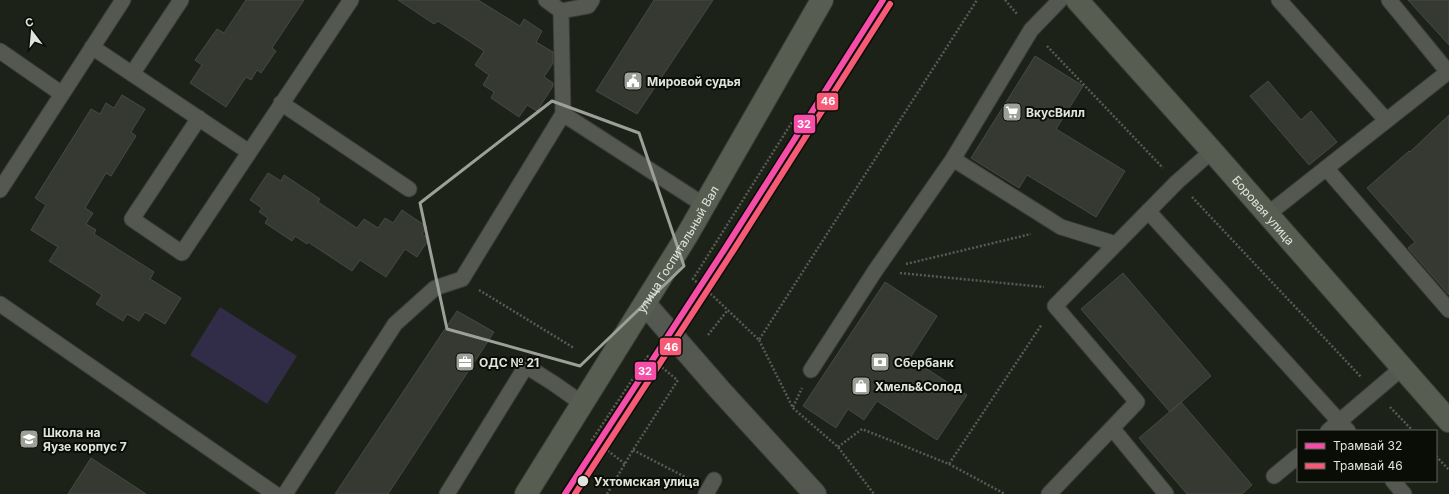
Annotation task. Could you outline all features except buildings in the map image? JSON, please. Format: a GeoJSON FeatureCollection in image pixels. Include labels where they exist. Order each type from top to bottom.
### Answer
{"type":"FeatureCollection","features":[{"type":"Feature","properties":{"kind":"main road","name":"улица Госпитальный Вал"},"geometry":{"type":"LineString","coordinates":[[526,494],[645,304],[704,206],[822,0]]}},
{"type":"Feature","properties":{"kind":"main road","name":"Боровая улица"},"geometry":{"type":"LineString","coordinates":[[1077,0],[1268,214],[1449,421]]}},
{"type":"Feature","properties":{"kind":"street"},"geometry":{"type":"LineString","coordinates":[[645,304],[719,389],[815,494]]}},
{"type":"Feature","properties":{"kind":"lane"},"geometry":{"type":"LineString","coordinates":[[0,190],[123,0]]}},
{"type":"Feature","properties":{"kind":"lane"},"geometry":{"type":"LineString","coordinates":[[132,74],[180,0]]}},
{"type":"Feature","properties":{"kind":"lane"},"geometry":{"type":"LineString","coordinates":[[199,118],[132,219],[182,253],[351,0]]}},
{"type":"Feature","properties":{"kind":"lane"},"geometry":{"type":"LineString","coordinates":[[546,0],[562,11],[588,6],[592,0]]}},
{"type":"Feature","properties":{"kind":"lane"},"geometry":{"type":"LineString","coordinates":[[811,370],[875,271],[953,159],[1031,30],[1060,0]]}},
{"type":"Feature","properties":{"kind":"lane"},"geometry":{"type":"LineString","coordinates":[[1279,0],[1386,120]]}},
{"type":"Feature","properties":{"kind":"lane"},"geometry":{"type":"LineString","coordinates":[[1268,214],[1448,72],[1389,0]]}},
{"type":"Feature","properties":{"kind":"lane"},"geometry":{"type":"LineString","coordinates":[[285,494],[395,324],[435,288],[462,279],[564,114],[562,11]]}},
{"type":"Feature","properties":{"kind":"lane"},"geometry":{"type":"LineString","coordinates":[[92,47],[249,152]]}},
{"type":"Feature","properties":{"kind":"lane"},"geometry":{"type":"LineString","coordinates":[[0,51],[62,94]]}},
{"type":"Feature","properties":{"kind":"lane"},"geometry":{"type":"LineString","coordinates":[[281,103],[409,189]]}},
{"type":"Feature","properties":{"kind":"lane"},"geometry":{"type":"LineString","coordinates":[[564,114],[704,206]]}},
{"type":"Feature","properties":{"kind":"lane"},"geometry":{"type":"LineString","coordinates":[[1049,494],[1137,402],[1055,306],[1177,182],[1212,151]]}},
{"type":"Feature","properties":{"kind":"lane"},"geometry":{"type":"LineString","coordinates":[[953,159],[1061,227],[1116,244]]}},
{"type":"Feature","properties":{"kind":"lane"},"geometry":{"type":"LineString","coordinates":[[1326,168],[1449,310]]}},
{"type":"Feature","properties":{"kind":"lane"},"geometry":{"type":"LineString","coordinates":[[1148,211],[1344,426]]}},
{"type":"Feature","properties":{"kind":"lane"},"geometry":{"type":"LineString","coordinates":[[0,304],[274,494]]}},
{"type":"Feature","properties":{"kind":"lane"},"geometry":{"type":"LineString","coordinates":[[446,494],[526,366],[583,404]]}},
{"type":"Feature","properties":{"kind":"lane"},"geometry":{"type":"LineString","coordinates":[[1331,430],[1344,426],[1375,391],[1402,368]]}},
{"type":"Feature","properties":{"kind":"lane"},"geometry":{"type":"LineString","coordinates":[[1112,428],[1166,494]]}},
{"type":"Feature","properties":{"kind":"lane"},"geometry":{"type":"LineString","coordinates":[[1274,476],[1297,457]]}},
{"type":"Feature","properties":{"kind":"lane"},"geometry":{"type":"LineString","coordinates":[[1394,482],[1404,494]]}},
{"type":"Feature","properties":{"kind":"path"},"geometry":{"type":"LineString","coordinates":[[759,340],[977,0]]}},
{"type":"Feature","properties":{"kind":"path"},"geometry":{"type":"LineString","coordinates":[[1004,0],[1412,430]]}},
{"type":"Feature","properties":{"kind":"path"},"geometry":{"type":"LineString","coordinates":[[794,119],[693,280],[713,296],[759,340],[793,408],[838,447],[874,494]]}},
{"type":"Feature","properties":{"kind":"path"},"geometry":{"type":"LineString","coordinates":[[875,271],[1061,227]]}},
{"type":"Feature","properties":{"kind":"path"},"geometry":{"type":"LineString","coordinates":[[875,271],[1071,290]]}},
{"type":"Feature","properties":{"kind":"path"},"geometry":{"type":"LineString","coordinates":[[462,279],[574,348]]}},
{"type":"Feature","properties":{"kind":"path"},"geometry":{"type":"LineString","coordinates":[[949,464],[1055,306]]}},
{"type":"Feature","properties":{"kind":"path"},"geometry":{"type":"LineString","coordinates":[[708,335],[727,311]]}},
{"type":"Feature","properties":{"kind":"path"},"geometry":{"type":"LineString","coordinates":[[625,464],[608,450],[592,440],[648,356],[678,380]]}},
{"type":"Feature","properties":{"kind":"path"},"geometry":{"type":"LineString","coordinates":[[607,494],[633,450],[682,374]]}},
{"type":"Feature","properties":{"kind":"path"},"geometry":{"type":"LineString","coordinates":[[838,447],[862,429],[949,464],[1005,494]]}},
{"type":"Feature","properties":{"kind":"path"},"geometry":{"type":"LineString","coordinates":[[633,450],[710,488]]}},
{"type":"Feature","properties":{"kind":"path"},"geometry":{"type":"LineString","coordinates":[[1437,457],[1449,470]]}},
{"type":"Feature","properties":{"kind":"highlighted area"},"geometry":{"type":"Polygon","coordinates":[[[552,101],[639,133],[684,266],[580,366],[447,329],[420,203],[552,101]]]}},
{"type":"Feature","properties":{"kind":"shaded area"},"geometry":{"type":"Polygon","coordinates":[[[220,307],[297,356],[267,404],[190,355],[220,307]]]}},
{"type":"Feature","properties":{"kind":"tram line","name":"32"},"geometry":{"type":"LineString","coordinates":[[565,494],[726,247],[883,0]]}},
{"type":"Feature","properties":{"kind":"tram line","name":"46"},"geometry":{"type":"LineString","coordinates":[[575,494],[733,251],[890,4]]}},
{"type":"Feature","properties":{"kind":"place","name":"Мировой судья"},"geometry":{"type":"Point","coordinates":[633,81]}},
{"type":"Feature","properties":{"kind":"place","name":"ВкусВилл"},"geometry":{"type":"Point","coordinates":[1012,112]}},
{"type":"Feature","properties":{"kind":"place","name":"ОДС № 21"},"geometry":{"type":"Point","coordinates":[465,362]}},
{"type":"Feature","properties":{"kind":"place","name":"Сбербанк"},"geometry":{"type":"Point","coordinates":[880,362]}},
{"type":"Feature","properties":{"kind":"place","name":"Хмель&Солод"},"geometry":{"type":"Point","coordinates":[861,386]}},
{"type":"Feature","properties":{"kind":"place","name":"Школа на Яузе корпус 7"},"geometry":{"type":"Point","coordinates":[29,439]}},
{"type":"Feature","properties":{"kind":"place","name":"Ухтомская улица"},"geometry":{"type":"Point","coordinates":[583,481]}}]}
